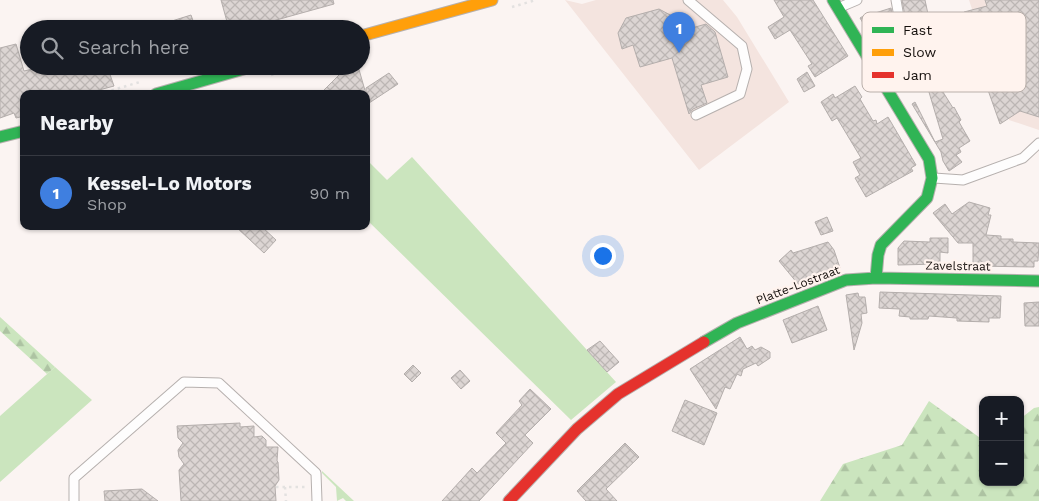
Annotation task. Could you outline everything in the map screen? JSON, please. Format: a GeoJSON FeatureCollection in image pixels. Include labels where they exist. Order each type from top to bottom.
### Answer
{"type":"FeatureCollection","features":[{"type":"Feature","properties":{"kind":"street"},"geometry":{"type":"LineString","coordinates":[[370,34],[492,0]]}},
{"type":"Feature","properties":{"kind":"street"},"geometry":{"type":"LineString","coordinates":[[835,4],[862,49]]}},
{"type":"Feature","properties":{"kind":"street"},"geometry":{"type":"LineString","coordinates":[[170,90],[222,75]]}},
{"type":"Feature","properties":{"kind":"street"},"geometry":{"type":"LineString","coordinates":[[876,278],[881,245],[927,198],[932,178],[929,159],[888,92]]}},
{"type":"Feature","properties":{"kind":"street"},"geometry":{"type":"LineString","coordinates":[[0,137],[20,132]]}},
{"type":"Feature","properties":{"kind":"street","name":"Zavelstraat"},"geometry":{"type":"LineString","coordinates":[[876,278],[1039,281]]}},
{"type":"Feature","properties":{"kind":"street","name":"Platte-Lostraat"},"geometry":{"type":"LineString","coordinates":[[510,501],[577,429],[618,394],[737,323],[846,280],[876,278]]}},
{"type":"Feature","properties":{"kind":"lane"},"geometry":{"type":"LineString","coordinates":[[688,0],[742,46],[747,69],[740,94],[696,115]]}},
{"type":"Feature","properties":{"kind":"lane"},"geometry":{"type":"LineString","coordinates":[[835,4],[857,0]]}},
{"type":"Feature","properties":{"kind":"lane"},"geometry":{"type":"LineString","coordinates":[[932,178],[963,180],[1023,158],[1039,143]]}},
{"type":"Feature","properties":{"kind":"lane"},"geometry":{"type":"LineString","coordinates":[[74,501],[74,478],[184,382],[219,383],[316,473],[317,501]]}},
{"type":"Feature","properties":{"kind":"path"},"geometry":{"type":"LineString","coordinates":[[276,487],[317,487]]}},
{"type":"Feature","properties":{"kind":"path"},"geometry":{"type":"LineString","coordinates":[[285,487],[286,501]]}},
{"type":"Feature","properties":{"kind":"shaded area"},"geometry":{"type":"Polygon","coordinates":[[[565,0],[582,4],[596,0],[723,0],[737,17],[789,102],[699,170],[565,0]]]}},
{"type":"Feature","properties":{"kind":"shaded area"},"geometry":{"type":"Polygon","coordinates":[[[969,0],[1039,0],[1039,130],[1009,120],[1000,92],[1026,92],[1026,12],[973,12],[969,0]]]}},
{"type":"Feature","properties":{"kind":"green space"},"geometry":{"type":"Polygon","coordinates":[[[412,157],[616,382],[571,420],[370,223],[370,163],[387,180],[412,157]]]}},
{"type":"Feature","properties":{"kind":"green space"},"geometry":{"type":"Polygon","coordinates":[[[0,317],[55,367],[47,374],[0,331],[0,317]]]}},
{"type":"Feature","properties":{"kind":"green space"},"geometry":{"type":"Polygon","coordinates":[[[55,367],[92,400],[0,482],[0,416],[55,367]]]}},
{"type":"Feature","properties":{"kind":"green space"},"geometry":{"type":"Polygon","coordinates":[[[929,401],[979,437],[979,486],[1024,486],[1024,416],[1034,408],[1039,407],[1039,501],[820,501],[843,464],[902,445],[929,401]]]}},
{"type":"Feature","properties":{"kind":"green space"},"geometry":{"type":"Polygon","coordinates":[[[322,471],[354,501],[346,501],[343,498],[337,501],[336,487],[322,471]]]}},
{"type":"Feature","properties":{"kind":"building"},"geometry":{"type":"Polygon","coordinates":[[[221,0],[333,0],[334,4],[276,20],[227,20],[221,0]]]}},
{"type":"Feature","properties":{"kind":"building"},"geometry":{"type":"Polygon","coordinates":[[[774,0],[813,0],[848,56],[815,77],[808,66],[812,64],[790,30],[775,39],[768,27],[784,17],[774,0]]]}},
{"type":"Feature","properties":{"kind":"building"},"geometry":{"type":"Polygon","coordinates":[[[902,0],[925,0],[928,12],[904,12],[902,0]]]}},
{"type":"Feature","properties":{"kind":"building"},"geometry":{"type":"Polygon","coordinates":[[[985,0],[1039,0],[1039,117],[1020,111],[1000,124],[989,92],[1026,92],[1026,12],[964,12],[987,6],[985,0]]]}},
{"type":"Feature","properties":{"kind":"building"},"geometry":{"type":"Polygon","coordinates":[[[891,8],[892,12],[878,12],[891,8]]]}},
{"type":"Feature","properties":{"kind":"building"},"geometry":{"type":"Polygon","coordinates":[[[659,9],[674,17],[678,32],[706,24],[715,32],[728,77],[701,85],[707,103],[693,109],[689,114],[672,58],[640,67],[633,45],[622,49],[618,33],[626,18],[659,9]]]}},
{"type":"Feature","properties":{"kind":"building"},"geometry":{"type":"Polygon","coordinates":[[[191,15],[193,20],[175,20],[191,15]]]}},
{"type":"Feature","properties":{"kind":"building"},"geometry":{"type":"Polygon","coordinates":[[[16,44],[20,58],[20,75],[110,75],[114,86],[99,90],[20,90],[20,117],[16,118],[14,113],[0,118],[0,48],[16,44]]]}},
{"type":"Feature","properties":{"kind":"building"},"geometry":{"type":"Polygon","coordinates":[[[807,72],[815,86],[804,92],[797,79],[807,72]]]}},
{"type":"Feature","properties":{"kind":"building"},"geometry":{"type":"Polygon","coordinates":[[[389,73],[398,84],[370,102],[370,90],[366,90],[366,88],[389,73]]]}},
{"type":"Feature","properties":{"kind":"building"},"geometry":{"type":"Polygon","coordinates":[[[339,75],[361,75],[365,90],[324,90],[339,75]]]}},
{"type":"Feature","properties":{"kind":"building"},"geometry":{"type":"Polygon","coordinates":[[[855,86],[873,121],[876,120],[877,124],[888,117],[916,165],[911,168],[913,171],[866,197],[855,178],[860,175],[853,162],[861,158],[837,118],[832,121],[821,102],[833,94],[835,98],[855,86]]]}},
{"type":"Feature","properties":{"kind":"building"},"geometry":{"type":"Polygon","coordinates":[[[929,92],[943,92],[954,107],[961,120],[959,122],[970,141],[959,148],[961,152],[956,155],[962,162],[949,171],[943,161],[941,152],[912,104],[915,102],[935,142],[943,139],[929,92]]]}},
{"type":"Feature","properties":{"kind":"building"},"geometry":{"type":"Polygon","coordinates":[[[969,202],[990,208],[988,215],[991,215],[986,235],[1001,236],[1001,239],[1013,239],[1013,242],[1039,243],[1038,261],[1034,261],[1034,267],[973,266],[973,243],[958,243],[933,213],[945,204],[952,214],[969,202]]]}},
{"type":"Feature","properties":{"kind":"building"},"geometry":{"type":"Polygon","coordinates":[[[827,217],[833,231],[821,235],[815,222],[827,217]]]}},
{"type":"Feature","properties":{"kind":"building"},"geometry":{"type":"Polygon","coordinates":[[[239,230],[265,230],[276,240],[264,253],[239,230]]]}},
{"type":"Feature","properties":{"kind":"building"},"geometry":{"type":"Polygon","coordinates":[[[930,238],[948,238],[948,253],[940,252],[940,264],[898,265],[898,248],[904,241],[930,242],[930,238]]]}},
{"type":"Feature","properties":{"kind":"building"},"geometry":{"type":"Polygon","coordinates":[[[828,242],[834,250],[840,268],[798,284],[779,261],[791,250],[793,253],[828,242]]]}},
{"type":"Feature","properties":{"kind":"building"},"geometry":{"type":"Polygon","coordinates":[[[880,292],[1001,296],[1000,318],[989,318],[989,322],[957,321],[957,318],[929,316],[928,319],[910,319],[910,317],[899,316],[900,309],[879,308],[880,292]]]}},
{"type":"Feature","properties":{"kind":"building"},"geometry":{"type":"Polygon","coordinates":[[[858,293],[859,297],[865,297],[867,313],[861,314],[862,323],[854,350],[846,295],[858,293]]]}},
{"type":"Feature","properties":{"kind":"building"},"geometry":{"type":"Polygon","coordinates":[[[1039,302],[1039,326],[1025,326],[1024,303],[1039,302]]]}},
{"type":"Feature","properties":{"kind":"building"},"geometry":{"type":"Polygon","coordinates":[[[818,306],[827,330],[792,343],[783,320],[818,306]]]}},
{"type":"Feature","properties":{"kind":"building"},"geometry":{"type":"Polygon","coordinates":[[[740,337],[747,349],[752,346],[755,350],[761,347],[770,352],[770,358],[758,366],[756,363],[743,369],[741,376],[737,374],[730,389],[725,387],[716,409],[690,369],[740,337]]]}},
{"type":"Feature","properties":{"kind":"building"},"geometry":{"type":"Polygon","coordinates":[[[600,341],[619,362],[607,372],[587,350],[600,341]]]}},
{"type":"Feature","properties":{"kind":"building"},"geometry":{"type":"Polygon","coordinates":[[[413,365],[421,373],[412,382],[404,374],[413,365]]]}},
{"type":"Feature","properties":{"kind":"building"},"geometry":{"type":"Polygon","coordinates":[[[460,370],[470,381],[461,389],[451,378],[460,370]]]}},
{"type":"Feature","properties":{"kind":"building"},"geometry":{"type":"Polygon","coordinates":[[[530,389],[551,409],[525,435],[533,443],[479,501],[442,501],[472,468],[477,473],[506,443],[496,433],[522,405],[519,401],[530,389]]]}},
{"type":"Feature","properties":{"kind":"building"},"geometry":{"type":"Polygon","coordinates":[[[685,400],[717,413],[704,445],[672,431],[685,400]]]}},
{"type":"Feature","properties":{"kind":"building"},"geometry":{"type":"Polygon","coordinates":[[[240,423],[240,427],[254,426],[254,437],[262,436],[266,440],[266,447],[278,447],[279,480],[275,486],[276,501],[181,501],[179,470],[184,464],[179,457],[178,450],[183,443],[178,438],[177,426],[240,423]]]}},
{"type":"Feature","properties":{"kind":"building"},"geometry":{"type":"Polygon","coordinates":[[[625,443],[639,457],[606,489],[617,501],[586,501],[577,491],[625,443]]]}},
{"type":"Feature","properties":{"kind":"building"},"geometry":{"type":"Polygon","coordinates":[[[142,489],[158,501],[105,501],[104,491],[142,489]]]}},
{"type":"Feature","properties":{"kind":"traffic: fast"},"geometry":{"type":"LineString","coordinates":[[833,0],[862,48]]}},
{"type":"Feature","properties":{"kind":"traffic: fast"},"geometry":{"type":"LineString","coordinates":[[170,90],[222,75]]}},
{"type":"Feature","properties":{"kind":"traffic: fast"},"geometry":{"type":"LineString","coordinates":[[876,278],[881,245],[927,198],[932,178],[929,159],[889,92]]}},
{"type":"Feature","properties":{"kind":"traffic: fast"},"geometry":{"type":"LineString","coordinates":[[0,137],[20,132]]}},
{"type":"Feature","properties":{"kind":"traffic: fast"},"geometry":{"type":"LineString","coordinates":[[704,342],[737,323],[846,280],[876,278],[1039,281]]}},
{"type":"Feature","properties":{"kind":"traffic: slow"},"geometry":{"type":"LineString","coordinates":[[370,34],[492,0]]}},
{"type":"Feature","properties":{"kind":"traffic: jam"},"geometry":{"type":"LineString","coordinates":[[509,501],[577,429],[618,394],[704,342]]}},
{"type":"Feature","properties":{"kind":"place","name":"Kessel-Lo Motors"},"geometry":{"type":"Point","coordinates":[679,53]}}]}
